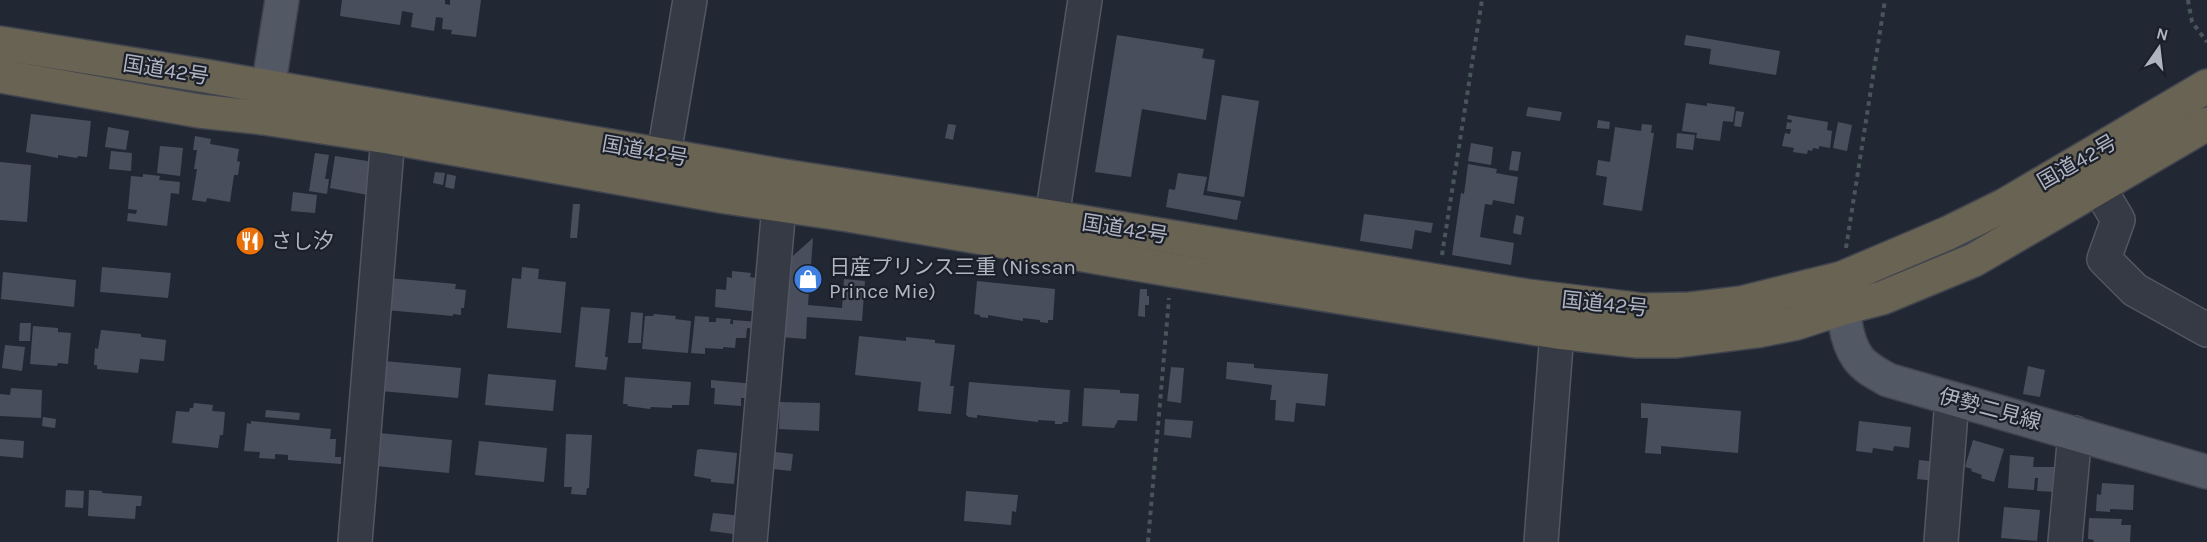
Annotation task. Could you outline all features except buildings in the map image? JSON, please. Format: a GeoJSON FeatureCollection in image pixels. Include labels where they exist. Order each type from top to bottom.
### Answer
{"type":"FeatureCollection","features":[{"type":"Feature","properties":{"kind":"highway","name":"国道42号"},"geometry":{"type":"LineString","coordinates":[[0,43],[206,76],[265,103],[388,137],[782,191],[1052,217],[1438,279],[1528,296],[1643,310],[1690,309],[1842,293],[1882,298],[1974,260],[2207,124]]}},
{"type":"Feature","properties":{"kind":"highway","name":"国道42号"},"geometry":{"type":"LineString","coordinates":[[0,76],[199,111],[265,103],[664,154],[782,191],[848,215],[1557,332],[1637,341],[1677,341],[1757,331],[1797,323],[1842,293],[1948,233],[2005,205],[2207,86]]}},
{"type":"Feature","properties":{"kind":"main road"},"geometry":{"type":"LineString","coordinates":[[265,103],[282,0]]}},
{"type":"Feature","properties":{"kind":"main road","name":"伊勢二見線"},"geometry":{"type":"LineString","coordinates":[[1842,293],[1851,344],[1858,359],[1870,370],[1888,380],[2207,472]]}},
{"type":"Feature","properties":{"kind":"street"},"geometry":{"type":"LineString","coordinates":[[664,154],[690,0]]}},
{"type":"Feature","properties":{"kind":"street"},"geometry":{"type":"LineString","coordinates":[[1052,217],[1085,0]]}},
{"type":"Feature","properties":{"kind":"street"},"geometry":{"type":"LineString","coordinates":[[355,542],[388,137]]}},
{"type":"Feature","properties":{"kind":"street"},"geometry":{"type":"LineString","coordinates":[[2099,188],[2118,220],[2104,259],[2135,290],[2207,330]]}},
{"type":"Feature","properties":{"kind":"street"},"geometry":{"type":"LineString","coordinates":[[750,542],[782,191]]}},
{"type":"Feature","properties":{"kind":"street"},"geometry":{"type":"LineString","coordinates":[[1541,542],[1557,332]]}},
{"type":"Feature","properties":{"kind":"street"},"geometry":{"type":"LineString","coordinates":[[1941,542],[1952,399]]}},
{"type":"Feature","properties":{"kind":"street"},"geometry":{"type":"LineString","coordinates":[[2065,542],[2075,433]]}},
{"type":"Feature","properties":{"kind":"path"},"geometry":{"type":"LineString","coordinates":[[1438,279],[1482,0]]}},
{"type":"Feature","properties":{"kind":"path"},"geometry":{"type":"LineString","coordinates":[[1842,293],[1885,0]]}},
{"type":"Feature","properties":{"kind":"path"},"geometry":{"type":"LineString","coordinates":[[2188,0],[2192,21],[2207,42]]}},
{"type":"Feature","properties":{"kind":"path"},"geometry":{"type":"LineString","coordinates":[[1148,542],[1171,270]]}},
{"type":"Feature","properties":{"kind":"place","name":"さし汐"},"geometry":{"type":"Point","coordinates":[250,241]}},
{"type":"Feature","properties":{"kind":"place","name":"日産プリンス三重 (Nissan Prince Mie)"},"geometry":{"type":"Point","coordinates":[808,279]}}]}
